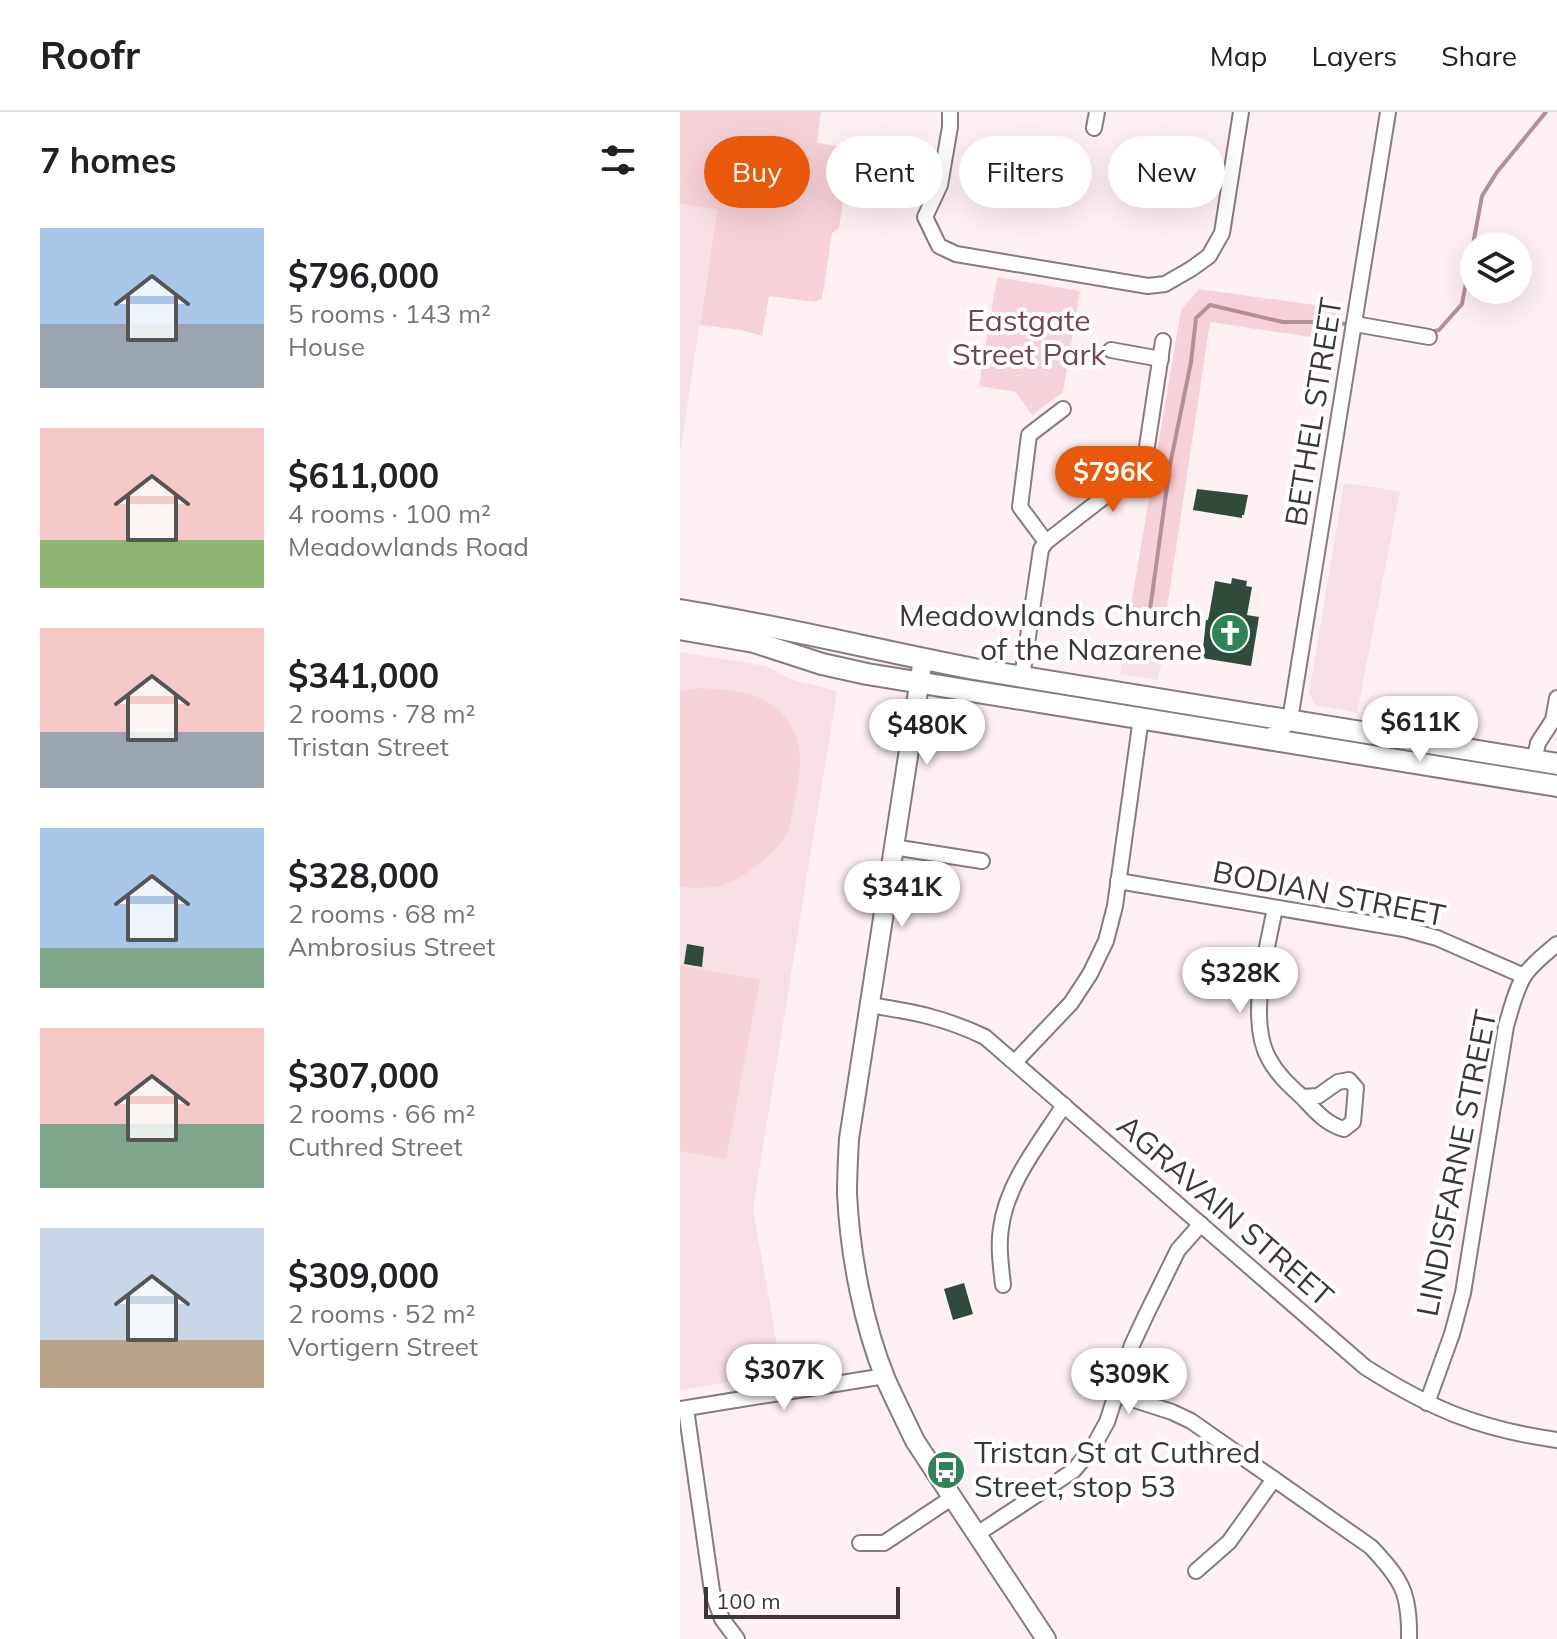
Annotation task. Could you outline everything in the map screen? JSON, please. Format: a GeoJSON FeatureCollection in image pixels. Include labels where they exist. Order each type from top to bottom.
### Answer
{"type":"FeatureCollection","features":[{"type":"Feature","properties":{"kind":"main road"},"geometry":{"type":"LineString","coordinates":[[680,610],[1022,677],[1557,764]]}},
{"type":"Feature","properties":{"kind":"main road"},"geometry":{"type":"LineString","coordinates":[[680,629],[763,644],[841,668],[1557,786]]}},
{"type":"Feature","properties":{"kind":"street"},"geometry":{"type":"LineString","coordinates":[[950,112],[940,185],[925,217],[939,246],[956,254],[1148,286],[1165,284],[1209,256],[1222,233],[1241,112]]}},
{"type":"Feature","properties":{"kind":"street"},"geometry":{"type":"LineString","coordinates":[[1094,128],[1097,112]]}},
{"type":"Feature","properties":{"kind":"street","name":"BETHEL STREET"},"geometry":{"type":"LineString","coordinates":[[1290,720],[1388,112]]}},
{"type":"Feature","properties":{"kind":"street"},"geometry":{"type":"LineString","coordinates":[[1355,325],[1429,337]]}},
{"type":"Feature","properties":{"kind":"street"},"geometry":{"type":"LineString","coordinates":[[1022,677],[1041,549],[1144,466],[1163,341]]}},
{"type":"Feature","properties":{"kind":"street"},"geometry":{"type":"LineString","coordinates":[[1111,350],[1161,359]]}},
{"type":"Feature","properties":{"kind":"street"},"geometry":{"type":"LineString","coordinates":[[1046,542],[1020,507],[1021,492],[1029,435],[1063,409]]}},
{"type":"Feature","properties":{"kind":"street"},"geometry":{"type":"LineString","coordinates":[[923,659],[849,1139],[847,1193],[853,1256],[862,1303],[885,1376],[915,1441],[1046,1639]]}},
{"type":"Feature","properties":{"kind":"street"},"geometry":{"type":"LineString","coordinates":[[1534,761],[1538,743],[1553,720],[1557,698]]}},
{"type":"Feature","properties":{"kind":"street"},"geometry":{"type":"LineString","coordinates":[[1015,1062],[1071,1003],[1106,941],[1115,906],[1141,718]]}},
{"type":"Feature","properties":{"kind":"street"},"geometry":{"type":"LineString","coordinates":[[1264,738],[1280,732],[1290,720],[1301,736],[1371,748],[1411,762]]}},
{"type":"Feature","properties":{"kind":"street"},"geometry":{"type":"LineString","coordinates":[[893,847],[982,861]]}},
{"type":"Feature","properties":{"kind":"street","name":"BODIAN STREET"},"geometry":{"type":"LineString","coordinates":[[1118,881],[1404,929],[1437,938],[1524,976]]}},
{"type":"Feature","properties":{"kind":"street"},"geometry":{"type":"LineString","coordinates":[[1275,908],[1258,1005],[1260,1032],[1267,1057],[1279,1075],[1302,1097]]}},
{"type":"Feature","properties":{"kind":"street","name":"LINDISFARNE STREET"},"geometry":{"type":"LineString","coordinates":[[1427,1403],[1463,1293],[1506,1026],[1524,976],[1557,944]]}},
{"type":"Feature","properties":{"kind":"street","name":"AGRAVAIN STREET"},"geometry":{"type":"LineString","coordinates":[[869,1005],[922,1013],[985,1037],[1365,1367],[1397,1388],[1487,1427],[1557,1440]]}},
{"type":"Feature","properties":{"kind":"street"},"geometry":{"type":"LineString","coordinates":[[1003,1285],[1000,1229],[1007,1201],[1017,1179],[1064,1105]]}},
{"type":"Feature","properties":{"kind":"street"},"geometry":{"type":"LineString","coordinates":[[977,1534],[1073,1471],[1092,1449],[1107,1422],[1132,1345],[1156,1294],[1178,1250],[1201,1224]]}},
{"type":"Feature","properties":{"kind":"street"},"geometry":{"type":"LineString","coordinates":[[737,1639],[722,1619],[712,1591],[683,1409],[885,1376]]}},
{"type":"Feature","properties":{"kind":"street"},"geometry":{"type":"LineString","coordinates":[[1116,1394],[1191,1421],[1371,1547],[1392,1570],[1405,1592],[1409,1639]]}},
{"type":"Feature","properties":{"kind":"street"},"geometry":{"type":"LineString","coordinates":[[1196,1571],[1229,1542],[1274,1479]]}},
{"type":"Feature","properties":{"kind":"street"},"geometry":{"type":"LineString","coordinates":[[860,1543],[884,1543],[953,1497]]}},
{"type":"Feature","properties":{"kind":"shaded area"},"geometry":{"type":"Polygon","coordinates":[[[680,204],[717,210],[680,453],[680,204]]]}},
{"type":"Feature","properties":{"kind":"shaded area"},"geometry":{"type":"Polygon","coordinates":[[[1344,483],[1400,491],[1357,713],[1316,705],[1309,693],[1344,483]]]}},
{"type":"Feature","properties":{"kind":"shaded area"},"geometry":{"type":"Polygon","coordinates":[[[680,652],[766,666],[790,679],[837,691],[753,1209],[782,1373],[680,1390],[680,652]]]}},
{"type":"Feature","properties":{"kind":"shaded area"},"geometry":{"type":"Polygon","coordinates":[[[1123,653],[1162,660],[1158,680],[1120,674],[1123,653]]]}},
{"type":"Feature","properties":{"kind":"green space"},"geometry":{"type":"Polygon","coordinates":[[[680,112],[821,112],[817,143],[826,144],[826,208],[842,208],[839,228],[832,233],[822,299],[815,302],[769,296],[762,336],[742,330],[700,325],[717,210],[705,208],[810,208],[810,136],[704,136],[704,208],[680,204],[680,112]]]}},
{"type":"Feature","properties":{"kind":"green space","name":"Eastgate Street Park"},"geometry":{"type":"Polygon","coordinates":[[[997,277],[1080,291],[1063,392],[1032,415],[1016,392],[979,386],[997,277]]]}},
{"type":"Feature","properties":{"kind":"green space"},"geometry":{"type":"Polygon","coordinates":[[[1199,289],[1343,309],[1338,341],[1210,322],[1164,628],[1128,623],[1181,310],[1199,289]]]}},
{"type":"Feature","properties":{"kind":"green space"},"geometry":{"type":"Polygon","coordinates":[[[702,688],[753,695],[780,711],[798,743],[799,781],[788,831],[763,861],[723,885],[680,887],[680,691],[702,688]]]}},
{"type":"Feature","properties":{"kind":"green space"},"geometry":{"type":"Polygon","coordinates":[[[680,965],[760,980],[726,1159],[680,1151],[680,965]]]}},
{"type":"Feature","properties":{"kind":"building"},"geometry":{"type":"Polygon","coordinates":[[[1197,489],[1248,495],[1244,515],[1242,518],[1193,510],[1197,489]]]}},
{"type":"Feature","properties":{"kind":"building","name":"Meadowlands Church of the Nazarene"},"geometry":{"type":"Polygon","coordinates":[[[1232,578],[1247,581],[1246,586],[1252,587],[1247,615],[1259,617],[1251,666],[1202,658],[1215,581],[1231,584],[1232,578]]]}},
{"type":"Feature","properties":{"kind":"building"},"geometry":{"type":"Polygon","coordinates":[[[687,944],[704,947],[702,967],[684,964],[687,944]]]}},
{"type":"Feature","properties":{"kind":"building"},"geometry":{"type":"Polygon","coordinates":[[[964,1283],[973,1314],[953,1320],[944,1289],[964,1283]]]}},
{"type":"Feature","properties":{"kind":"waterway"},"geometry":{"type":"LineString","coordinates":[[1428,333],[1439,330],[1462,304],[1482,196],[1497,172],[1546,112]]}},
{"type":"Feature","properties":{"kind":"waterway"},"geometry":{"type":"LineString","coordinates":[[1149,617],[1170,465],[1191,362],[1196,318],[1210,305],[1283,322],[1352,325]]}},
{"type":"Feature","properties":{"kind":"place","name":"Meadowlands Church of the Nazarene"},"geometry":{"type":"Point","coordinates":[1230,633]}},
{"type":"Feature","properties":{"kind":"place","name":"Tristan St at Cuthred Street, stop 53"},"geometry":{"type":"Point","coordinates":[946,1470]}}]}
